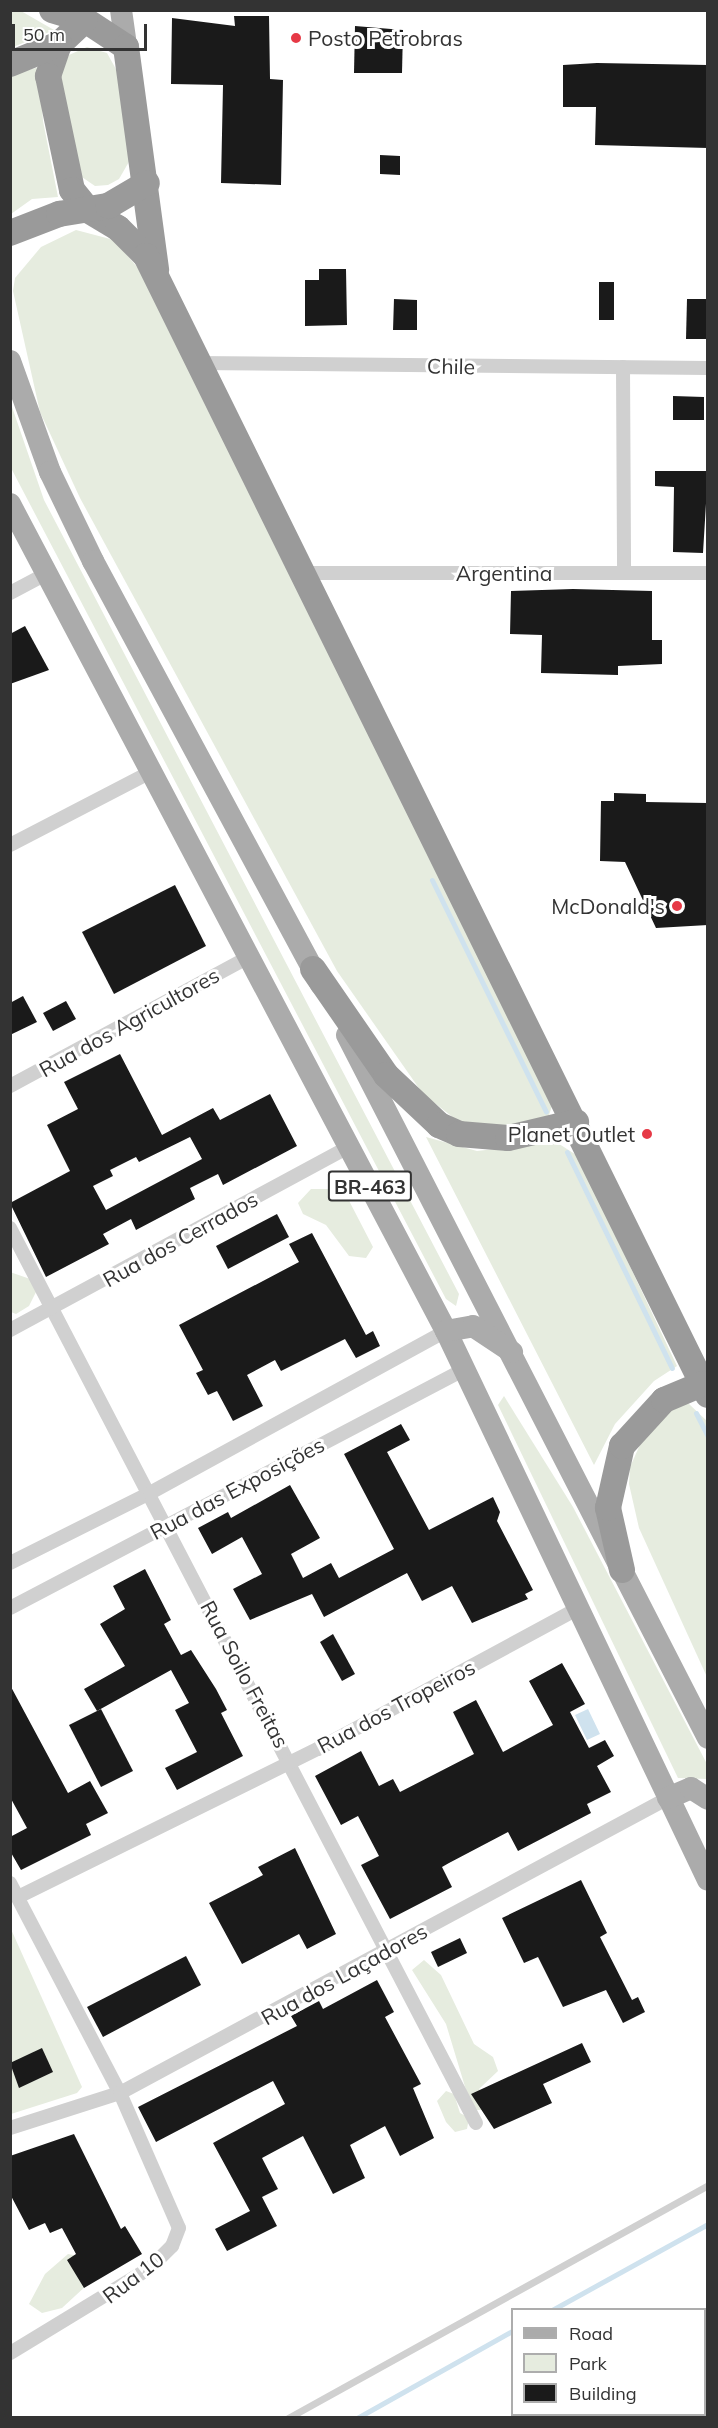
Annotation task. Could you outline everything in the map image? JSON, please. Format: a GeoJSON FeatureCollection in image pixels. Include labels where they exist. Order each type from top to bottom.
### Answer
{"type":"FeatureCollection","features":[{"type":"Feature","properties":{"kind":"highway"},"geometry":{"type":"LineString","coordinates":[[52,10],[90,15],[126,47],[147,183],[157,279]]}},
{"type":"Feature","properties":{"kind":"highway"},"geometry":{"type":"LineString","coordinates":[[90,15],[59,44],[50,59],[50,93],[63,166],[88,210],[130,237],[157,279],[195,363],[576,1122],[705,1390],[664,1400],[622,1446],[608,1508],[622,1570]]}},
{"type":"Feature","properties":{"kind":"highway"},"geometry":{"type":"LineString","coordinates":[[10,64],[59,44]]}},
{"type":"Feature","properties":{"kind":"highway"},"geometry":{"type":"LineString","coordinates":[[10,233],[108,206],[147,183]]}},
{"type":"Feature","properties":{"kind":"highway"},"geometry":{"type":"LineString","coordinates":[[313,969],[386,1075],[439,1125],[459,1134],[508,1138],[576,1122]]}},
{"type":"Feature","properties":{"kind":"main road"},"geometry":{"type":"LineString","coordinates":[[121,10],[126,47]]}},
{"type":"Feature","properties":{"kind":"main road","name":"BR-463"},"geometry":{"type":"LineString","coordinates":[[10,361],[50,472],[93,561],[313,969],[515,1355],[708,1738]]}},
{"type":"Feature","properties":{"kind":"main road","name":"BR-463"},"geometry":{"type":"LineString","coordinates":[[10,504],[446,1331],[708,1880]]}},
{"type":"Feature","properties":{"kind":"main road"},"geometry":{"type":"LineString","coordinates":[[446,1331],[473,1326],[515,1355]]}},
{"type":"Feature","properties":{"kind":"main road"},"geometry":{"type":"LineString","coordinates":[[668,1798],[691,1788],[708,1799]]}},
{"type":"Feature","properties":{"kind":"street","name":"Chile"},"geometry":{"type":"LineString","coordinates":[[195,363],[708,368]]}},
{"type":"Feature","properties":{"kind":"street"},"geometry":{"type":"LineString","coordinates":[[622,367],[624,573]]}},
{"type":"Feature","properties":{"kind":"street","name":"Argentina"},"geometry":{"type":"LineString","coordinates":[[300,573],[708,573]]}},
{"type":"Feature","properties":{"kind":"street"},"geometry":{"type":"LineString","coordinates":[[10,593],[45,574]]}},
{"type":"Feature","properties":{"kind":"street"},"geometry":{"type":"LineString","coordinates":[[10,845],[152,772]]}},
{"type":"Feature","properties":{"kind":"street","name":"Rua dos Agricultores"},"geometry":{"type":"LineString","coordinates":[[10,1086],[247,957]]}},
{"type":"Feature","properties":{"kind":"street","name":"Rua dos Cerrados"},"geometry":{"type":"LineString","coordinates":[[10,1330],[349,1147]]}},
{"type":"Feature","properties":{"kind":"street","name":"Rua Soilo Freitas"},"geometry":{"type":"LineString","coordinates":[[10,1228],[389,1948],[476,2123]]}},
{"type":"Feature","properties":{"kind":"street","name":"Rua das Exposições"},"geometry":{"type":"LineString","coordinates":[[10,1563],[150,1493],[446,1331]]}},
{"type":"Feature","properties":{"kind":"street","name":"Rua das Exposições"},"geometry":{"type":"LineString","coordinates":[[10,1608],[465,1369]]}},
{"type":"Feature","properties":{"kind":"street","name":"Rua dos Tropeiros"},"geometry":{"type":"LineString","coordinates":[[18,1897],[291,1761],[579,1608]]}},
{"type":"Feature","properties":{"kind":"street","name":"Rua dos Laçadores"},"geometry":{"type":"LineString","coordinates":[[10,2128],[120,2093],[668,1798]]}},
{"type":"Feature","properties":{"kind":"street","name":"Rua 10"},"geometry":{"type":"LineString","coordinates":[[10,1882],[120,2093],[179,2228],[172,2246],[114,2294],[10,2353]]}},
{"type":"Feature","properties":{"kind":"lane"},"geometry":{"type":"LineString","coordinates":[[288,2418],[708,2185]]}},
{"type":"Feature","properties":{"kind":"green space"},"geometry":{"type":"Polygon","coordinates":[[[10,11],[21,11],[54,30],[11,48],[10,11]]]}},
{"type":"Feature","properties":{"kind":"green space"},"geometry":{"type":"Polygon","coordinates":[[[87,47],[107,53],[117,71],[130,160],[119,179],[108,185],[95,186],[76,173],[60,74],[69,55],[87,47]]]}},
{"type":"Feature","properties":{"kind":"green space"},"geometry":{"type":"Polygon","coordinates":[[[39,67],[43,121],[58,197],[32,199],[11,214],[11,75],[39,67]]]}},
{"type":"Feature","properties":{"kind":"green space"},"geometry":{"type":"Polygon","coordinates":[[[76,230],[114,240],[138,268],[553,1103],[548,1118],[498,1127],[459,1122],[423,1094],[337,971],[80,498],[40,412],[13,291],[15,278],[41,247],[76,230]]]}},
{"type":"Feature","properties":{"kind":"green space"},"geometry":{"type":"Polygon","coordinates":[[[11,404],[44,500],[459,1294],[456,1306],[446,1299],[11,468],[11,404]]]}},
{"type":"Feature","properties":{"kind":"green space"},"geometry":{"type":"Polygon","coordinates":[[[426,1137],[477,1151],[556,1142],[578,1156],[677,1366],[654,1381],[615,1424],[594,1465],[426,1137]]]}},
{"type":"Feature","properties":{"kind":"green space"},"geometry":{"type":"Polygon","coordinates":[[[311,1189],[343,1189],[373,1247],[366,1258],[349,1256],[326,1225],[303,1214],[298,1203],[311,1189]]]}},
{"type":"Feature","properties":{"kind":"green space"},"geometry":{"type":"Polygon","coordinates":[[[10,1272],[33,1280],[38,1288],[29,1306],[16,1314],[11,1312],[10,1272]]]}},
{"type":"Feature","properties":{"kind":"green space"},"geometry":{"type":"Polygon","coordinates":[[[504,1396],[573,1507],[707,1764],[707,1779],[678,1778],[498,1405],[504,1396]]]}},
{"type":"Feature","properties":{"kind":"green space"},"geometry":{"type":"Polygon","coordinates":[[[688,1403],[708,1422],[707,1677],[639,1528],[629,1484],[630,1467],[643,1438],[666,1411],[688,1403]]]}},
{"type":"Feature","properties":{"kind":"green space"},"geometry":{"type":"Polygon","coordinates":[[[10,1927],[82,2087],[77,2093],[11,2114],[10,1927]]]}},
{"type":"Feature","properties":{"kind":"green space"},"geometry":{"type":"Polygon","coordinates":[[[424,1960],[441,1975],[474,2044],[493,2057],[498,2071],[479,2089],[500,2101],[495,2110],[476,2110],[466,2090],[446,2024],[412,1970],[424,1960]]]}},
{"type":"Feature","properties":{"kind":"green space"},"geometry":{"type":"Polygon","coordinates":[[[446,2091],[454,2094],[460,2113],[469,2118],[467,2129],[455,2132],[446,2122],[437,2101],[446,2091]]]}},
{"type":"Feature","properties":{"kind":"green space"},"geometry":{"type":"Polygon","coordinates":[[[68,2254],[89,2258],[100,2273],[62,2308],[42,2313],[29,2304],[45,2274],[68,2254]]]}},
{"type":"Feature","properties":{"kind":"water"},"geometry":{"type":"Polygon","coordinates":[[[588,1709],[600,1734],[587,1740],[575,1715],[588,1709]]]}},
{"type":"Feature","properties":{"kind":"building"},"geometry":{"type":"Polygon","coordinates":[[[234,16],[269,16],[270,79],[283,80],[281,185],[221,183],[223,85],[171,84],[172,18],[235,26],[234,16]]]}},
{"type":"Feature","properties":{"kind":"building"},"geometry":{"type":"Polygon","coordinates":[[[355,26],[403,30],[402,73],[354,73],[355,26]]]}},
{"type":"Feature","properties":{"kind":"building"},"geometry":{"type":"Polygon","coordinates":[[[597,63],[708,65],[708,148],[595,145],[596,107],[563,107],[563,65],[597,63]]]}},
{"type":"Feature","properties":{"kind":"building"},"geometry":{"type":"Polygon","coordinates":[[[380,155],[400,156],[400,175],[380,174],[380,155]]]}},
{"type":"Feature","properties":{"kind":"building"},"geometry":{"type":"Polygon","coordinates":[[[319,269],[346,269],[347,325],[305,326],[305,280],[319,280],[319,269]]]}},
{"type":"Feature","properties":{"kind":"building"},"geometry":{"type":"Polygon","coordinates":[[[599,282],[614,282],[614,320],[599,320],[599,282]]]}},
{"type":"Feature","properties":{"kind":"building"},"geometry":{"type":"Polygon","coordinates":[[[394,299],[417,300],[417,330],[393,330],[394,299]]]}},
{"type":"Feature","properties":{"kind":"building"},"geometry":{"type":"Polygon","coordinates":[[[687,299],[708,299],[708,339],[686,339],[687,299]]]}},
{"type":"Feature","properties":{"kind":"building"},"geometry":{"type":"Polygon","coordinates":[[[673,396],[704,397],[704,420],[673,420],[673,396]]]}},
{"type":"Feature","properties":{"kind":"building"},"geometry":{"type":"Polygon","coordinates":[[[655,471],[708,471],[703,553],[673,552],[674,487],[655,486],[655,471]]]}},
{"type":"Feature","properties":{"kind":"building"},"geometry":{"type":"Polygon","coordinates":[[[573,589],[652,591],[652,640],[662,640],[662,664],[618,666],[618,675],[541,673],[542,635],[510,634],[511,591],[573,589]]]}},
{"type":"Feature","properties":{"kind":"building"},"geometry":{"type":"Polygon","coordinates":[[[25,626],[49,670],[10,684],[10,634],[25,626]]]}},
{"type":"Feature","properties":{"kind":"building"},"geometry":{"type":"Polygon","coordinates":[[[614,793],[646,794],[646,802],[708,803],[708,925],[656,928],[625,862],[600,861],[601,801],[614,801],[614,793]]]}},
{"type":"Feature","properties":{"kind":"building"},"geometry":{"type":"Polygon","coordinates":[[[175,885],[206,946],[114,994],[82,932],[175,885]]]}},
{"type":"Feature","properties":{"kind":"building"},"geometry":{"type":"Polygon","coordinates":[[[23,996],[37,1022],[10,1035],[10,1003],[23,996]]]}},
{"type":"Feature","properties":{"kind":"building"},"geometry":{"type":"Polygon","coordinates":[[[66,1001],[76,1019],[53,1031],[43,1013],[66,1001]]]}},
{"type":"Feature","properties":{"kind":"building"},"geometry":{"type":"Polygon","coordinates":[[[120,1054],[162,1135],[213,1108],[220,1120],[270,1094],[297,1146],[223,1185],[218,1174],[190,1188],[195,1199],[136,1230],[131,1219],[103,1234],[109,1244],[46,1277],[10,1203],[70,1171],[47,1125],[78,1109],[64,1082],[120,1054]],[[190,1137],[139,1162],[136,1157],[110,1170],[113,1176],[93,1186],[106,1210],[202,1159],[190,1137]]]}},
{"type":"Feature","properties":{"kind":"building"},"geometry":{"type":"Polygon","coordinates":[[[277,1214],[289,1237],[228,1269],[216,1246],[277,1214]]]}},
{"type":"Feature","properties":{"kind":"building"},"geometry":{"type":"Polygon","coordinates":[[[312,1233],[366,1335],[373,1331],[380,1346],[356,1358],[345,1339],[281,1371],[275,1360],[247,1375],[263,1406],[233,1421],[217,1391],[208,1395],[196,1373],[203,1370],[179,1325],[299,1262],[289,1244],[312,1233]]]}},
{"type":"Feature","properties":{"kind":"building"},"geometry":{"type":"Polygon","coordinates":[[[401,1424],[410,1440],[387,1452],[429,1530],[493,1497],[500,1512],[497,1521],[533,1590],[525,1594],[528,1599],[472,1623],[452,1586],[422,1601],[407,1573],[324,1617],[312,1594],[250,1620],[233,1589],[262,1574],[242,1537],[212,1554],[198,1528],[228,1512],[231,1518],[290,1485],[320,1538],[291,1554],[303,1578],[331,1563],[339,1578],[394,1549],[344,1454],[401,1424]]]}},
{"type":"Feature","properties":{"kind":"building"},"geometry":{"type":"Polygon","coordinates":[[[145,1569],[171,1620],[164,1624],[181,1655],[191,1650],[216,1689],[227,1710],[221,1713],[243,1756],[177,1790],[165,1768],[197,1752],[175,1710],[189,1703],[171,1670],[97,1711],[84,1689],[125,1666],[100,1624],[125,1609],[113,1586],[145,1569]]]}},
{"type":"Feature","properties":{"kind":"building"},"geometry":{"type":"Polygon","coordinates":[[[333,1634],[355,1674],[342,1681],[320,1642],[333,1634]]]}},
{"type":"Feature","properties":{"kind":"building"},"geometry":{"type":"Polygon","coordinates":[[[562,1663],[585,1704],[570,1712],[589,1748],[605,1740],[614,1756],[597,1766],[611,1792],[587,1804],[591,1813],[518,1851],[508,1832],[442,1867],[452,1887],[390,1919],[361,1865],[379,1856],[358,1816],[341,1825],[315,1776],[361,1751],[379,1786],[393,1779],[400,1792],[474,1754],[453,1712],[476,1700],[503,1752],[553,1725],[529,1681],[562,1663]]]}},
{"type":"Feature","properties":{"kind":"building"},"geometry":{"type":"Polygon","coordinates":[[[10,1685],[68,1793],[90,1781],[108,1813],[86,1824],[91,1835],[21,1870],[10,1851],[10,1837],[27,1828],[10,1797],[10,1685]]]}},
{"type":"Feature","properties":{"kind":"building"},"geometry":{"type":"Polygon","coordinates":[[[101,1709],[133,1771],[101,1787],[69,1725],[101,1709]]]}},
{"type":"Feature","properties":{"kind":"building"},"geometry":{"type":"Polygon","coordinates":[[[295,1848],[336,1934],[307,1949],[299,1934],[242,1964],[209,1903],[263,1875],[258,1867],[295,1848]]]}},
{"type":"Feature","properties":{"kind":"building"},"geometry":{"type":"Polygon","coordinates":[[[581,1880],[607,1933],[600,1937],[632,2000],[638,1997],[645,2012],[623,2023],[606,1990],[563,2007],[538,1957],[524,1963],[502,1918],[581,1880]]]}},
{"type":"Feature","properties":{"kind":"building"},"geometry":{"type":"Polygon","coordinates":[[[460,1938],[467,1953],[438,1967],[431,1952],[460,1938]]]}},
{"type":"Feature","properties":{"kind":"building"},"geometry":{"type":"Polygon","coordinates":[[[186,1956],[201,1985],[103,2037],[87,2007],[186,1956]]]}},
{"type":"Feature","properties":{"kind":"building"},"geometry":{"type":"Polygon","coordinates":[[[377,1980],[394,2012],[385,2017],[421,2084],[413,2088],[434,2138],[400,2156],[385,2126],[350,2145],[365,2178],[333,2194],[303,2136],[262,2158],[278,2189],[262,2197],[277,2226],[227,2251],[215,2229],[250,2211],[213,2143],[285,2104],[273,2081],[156,2142],[138,2107],[297,2026],[291,2016],[319,2001],[323,2009],[377,1980]]]}},
{"type":"Feature","properties":{"kind":"building"},"geometry":{"type":"Polygon","coordinates":[[[582,2043],[591,2062],[543,2084],[552,2103],[494,2129],[471,2094],[582,2043]]]}},
{"type":"Feature","properties":{"kind":"building"},"geometry":{"type":"Polygon","coordinates":[[[42,2048],[53,2072],[19,2088],[10,2063],[42,2048]]]}},
{"type":"Feature","properties":{"kind":"building"},"geometry":{"type":"Polygon","coordinates":[[[74,2134],[121,2229],[125,2226],[142,2254],[84,2288],[67,2260],[76,2254],[62,2228],[50,2233],[45,2223],[29,2230],[10,2194],[10,2156],[74,2134]]]}},
{"type":"Feature","properties":{"kind":"waterway"},"geometry":{"type":"LineString","coordinates":[[432,880],[546,1112]]}},
{"type":"Feature","properties":{"kind":"waterway"},"geometry":{"type":"LineString","coordinates":[[567,1152],[672,1368]]}},
{"type":"Feature","properties":{"kind":"waterway"},"geometry":{"type":"LineString","coordinates":[[696,1413],[708,1437]]}},
{"type":"Feature","properties":{"kind":"waterway"},"geometry":{"type":"LineString","coordinates":[[556,2308],[708,2224]]}},
{"type":"Feature","properties":{"kind":"waterway"},"geometry":{"type":"LineString","coordinates":[[357,2418],[511,2332]]}},
{"type":"Feature","properties":{"kind":"place","name":"Posto Petrobras"},"geometry":{"type":"Point","coordinates":[296,38]}},
{"type":"Feature","properties":{"kind":"place","name":"McDonald's"},"geometry":{"type":"Point","coordinates":[677,906]}},
{"type":"Feature","properties":{"kind":"place","name":"Planet Outlet"},"geometry":{"type":"Point","coordinates":[647,1134]}}]}
